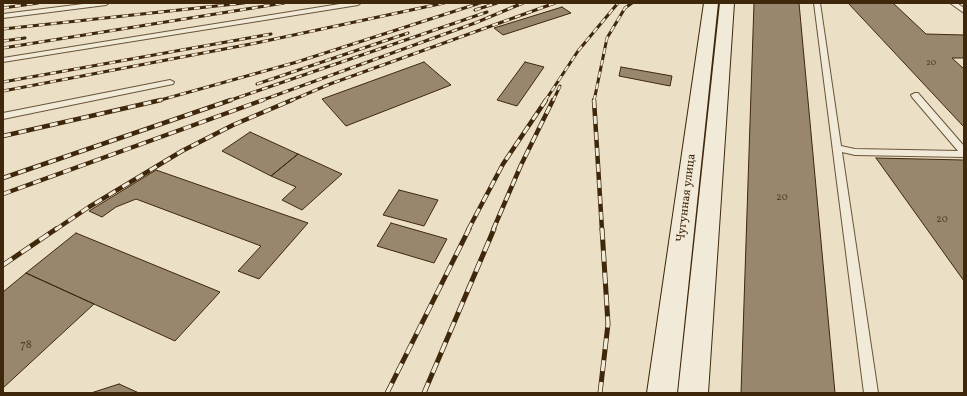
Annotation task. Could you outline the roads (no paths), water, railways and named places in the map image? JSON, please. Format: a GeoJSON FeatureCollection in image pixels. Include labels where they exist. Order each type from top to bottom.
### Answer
{"type":"FeatureCollection","features":[{"type":"Feature","properties":{"kind":"street","name":"Чугунная улица"},"geometry":{"type":"LineString","coordinates":[[662,393],[711,3]]}},
{"type":"Feature","properties":{"kind":"street","name":"Чугунная улица"},"geometry":{"type":"LineString","coordinates":[[693,393],[727,3]]}},
{"type":"Feature","properties":{"kind":"lane"},"geometry":{"type":"LineString","coordinates":[[3,16],[106,3]]}},
{"type":"Feature","properties":{"kind":"lane"},"geometry":{"type":"LineString","coordinates":[[3,60],[358,3]]}},
{"type":"Feature","properties":{"kind":"lane"},"geometry":{"type":"LineString","coordinates":[[817,3],[871,393]]}},
{"type":"Feature","properties":{"kind":"lane"},"geometry":{"type":"LineString","coordinates":[[954,3],[964,11]]}},
{"type":"Feature","properties":{"kind":"lane"},"geometry":{"type":"LineString","coordinates":[[3,116],[170,82]]}},
{"type":"Feature","properties":{"kind":"lane"},"geometry":{"type":"LineString","coordinates":[[915,95],[964,153]]}},
{"type":"Feature","properties":{"kind":"lane"},"geometry":{"type":"LineString","coordinates":[[837,148],[855,152],[964,153]]}},
{"type":"Feature","properties":{"kind":"railway"},"geometry":{"type":"LineString","coordinates":[[3,8],[38,3]]}},
{"type":"Feature","properties":{"kind":"railway"},"geometry":{"type":"LineString","coordinates":[[3,29],[244,3]]}},
{"type":"Feature","properties":{"kind":"railway"},"geometry":{"type":"LineString","coordinates":[[3,48],[284,3]]}},
{"type":"Feature","properties":{"kind":"railway"},"geometry":{"type":"LineString","coordinates":[[3,91],[256,43],[444,3]]}},
{"type":"Feature","properties":{"kind":"railway"},"geometry":{"type":"LineString","coordinates":[[159,101],[297,62],[480,3]]}},
{"type":"Feature","properties":{"kind":"railway"},"geometry":{"type":"LineString","coordinates":[[475,10],[497,3]]}},
{"type":"Feature","properties":{"kind":"railway"},"geometry":{"type":"LineString","coordinates":[[260,101],[475,23],[523,3]]}},
{"type":"Feature","properties":{"kind":"railway"},"geometry":{"type":"LineString","coordinates":[[290,101],[330,84],[555,3]]}},
{"type":"Feature","properties":{"kind":"railway"},"geometry":{"type":"LineString","coordinates":[[545,101],[578,51],[618,3]]}},
{"type":"Feature","properties":{"kind":"railway"},"geometry":{"type":"LineString","coordinates":[[594,101],[607,38],[625,8],[632,3]]}},
{"type":"Feature","properties":{"kind":"railway"},"geometry":{"type":"LineString","coordinates":[[228,101],[487,12]]}},
{"type":"Feature","properties":{"kind":"railway"},"geometry":{"type":"LineString","coordinates":[[257,84],[408,33]]}},
{"type":"Feature","properties":{"kind":"railway"},"geometry":{"type":"LineString","coordinates":[[3,82],[271,34]]}},
{"type":"Feature","properties":{"kind":"railway"},"geometry":{"type":"LineString","coordinates":[[3,41],[25,38]]}},
{"type":"Feature","properties":{"kind":"railway"},"geometry":{"type":"LineString","coordinates":[[553,101],[560,86]]}},
{"type":"Feature","properties":{"kind":"railway"},"geometry":{"type":"LineString","coordinates":[[3,178],[231,100]]}},
{"type":"Feature","properties":{"kind":"railway"},"geometry":{"type":"LineString","coordinates":[[3,194],[263,100]]}},
{"type":"Feature","properties":{"kind":"railway"},"geometry":{"type":"LineString","coordinates":[[55,230],[89,207],[182,151],[233,125],[292,100]]}},
{"type":"Feature","properties":{"kind":"railway"},"geometry":{"type":"LineString","coordinates":[[468,230],[503,164],[546,100]]}},
{"type":"Feature","properties":{"kind":"railway"},"geometry":{"type":"LineString","coordinates":[[493,230],[521,165],[553,100]]}},
{"type":"Feature","properties":{"kind":"railway"},"geometry":{"type":"LineString","coordinates":[[3,136],[159,101]]}},
{"type":"Feature","properties":{"kind":"railway"},"geometry":{"type":"LineString","coordinates":[[594,101],[602,230]]}},
{"type":"Feature","properties":{"kind":"railway"},"geometry":{"type":"LineString","coordinates":[[3,265],[56,229]]}},
{"type":"Feature","properties":{"kind":"railway"},"geometry":{"type":"LineString","coordinates":[[387,393],[469,229]]}},
{"type":"Feature","properties":{"kind":"railway"},"geometry":{"type":"LineString","coordinates":[[424,393],[494,229]]}},
{"type":"Feature","properties":{"kind":"railway"},"geometry":{"type":"LineString","coordinates":[[600,393],[608,324],[602,229]]}}]}
